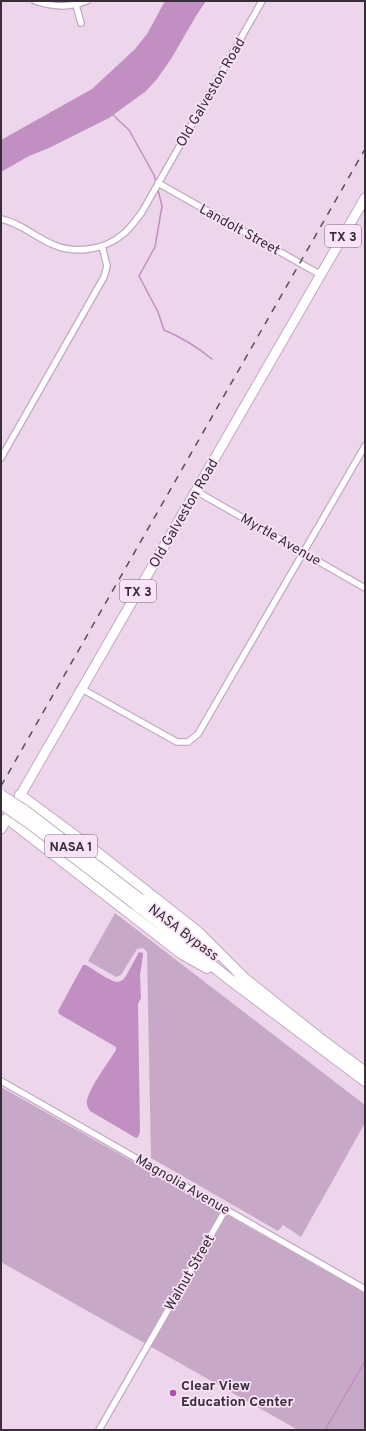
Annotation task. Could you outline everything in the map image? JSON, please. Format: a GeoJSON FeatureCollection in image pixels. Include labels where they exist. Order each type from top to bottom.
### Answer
{"type":"FeatureCollection","features":[{"type":"Feature","properties":{"kind":"highway","name":"NASA Bypass"},"geometry":{"type":"LineString","coordinates":[[1,795],[33,816],[233,982],[365,1081]]}},
{"type":"Feature","properties":{"kind":"highway"},"geometry":{"type":"LineString","coordinates":[[20,796],[90,847],[198,932],[243,977]]}},
{"type":"Feature","properties":{"kind":"highway","name":"NASA Bypass"},"geometry":{"type":"LineString","coordinates":[[1,804],[243,977],[318,1037],[365,1072]]}},
{"type":"Feature","properties":{"kind":"highway"},"geometry":{"type":"LineString","coordinates":[[7,818],[182,954],[233,982]]}},
{"type":"Feature","properties":{"kind":"highway"},"geometry":{"type":"LineString","coordinates":[[76,872],[74,862],[77,855],[90,847]]}},
{"type":"Feature","properties":{"kind":"main road","name":"Old Galveston Road"},"geometry":{"type":"LineString","coordinates":[[1,829],[365,198]]}},
{"type":"Feature","properties":{"kind":"street"},"geometry":{"type":"LineString","coordinates":[[35,1],[51,6],[76,6],[87,1]]}},
{"type":"Feature","properties":{"kind":"street","name":"Old Galveston Road"},"geometry":{"type":"LineString","coordinates":[[1,219],[13,222],[50,243],[64,248],[81,250],[102,246],[122,236],[142,212],[262,1]]}},
{"type":"Feature","properties":{"kind":"street"},"geometry":{"type":"LineString","coordinates":[[76,6],[81,23]]}},
{"type":"Feature","properties":{"kind":"street","name":"Landolt Street"},"geometry":{"type":"LineString","coordinates":[[158,182],[321,274]]}},
{"type":"Feature","properties":{"kind":"street"},"geometry":{"type":"LineString","coordinates":[[1,458],[104,278],[107,266],[106,256],[102,246]]}},
{"type":"Feature","properties":{"kind":"street"},"geometry":{"type":"LineString","coordinates":[[82,689],[177,742],[188,742],[198,734],[365,446]]}},
{"type":"Feature","properties":{"kind":"street","name":"Myrtle Avenue"},"geometry":{"type":"LineString","coordinates":[[196,491],[365,588]]}},
{"type":"Feature","properties":{"kind":"street","name":"Magnolia Avenue"},"geometry":{"type":"LineString","coordinates":[[1,1080],[365,1289]]}},
{"type":"Feature","properties":{"kind":"street","name":"Walnut Street"},"geometry":{"type":"LineString","coordinates":[[98,1430],[226,1209]]}},
{"type":"Feature","properties":{"kind":"shaded area"},"geometry":{"type":"Polygon","coordinates":[[[165,1],[206,1],[171,59],[157,79],[146,91],[109,118],[49,148],[29,156],[1,172],[1,140],[92,89],[135,49],[147,34],[165,1]]]}},
{"type":"Feature","properties":{"kind":"shaded area"},"geometry":{"type":"Polygon","coordinates":[[[115,913],[365,1105],[365,1123],[301,1237],[283,1225],[278,1231],[151,1158],[147,952],[143,948],[137,949],[121,975],[116,977],[88,961],[115,913]]]}},
{"type":"Feature","properties":{"kind":"shaded area"},"geometry":{"type":"Polygon","coordinates":[[[139,952],[143,953],[143,955],[140,975],[141,998],[138,1004],[140,1132],[136,1138],[90,1111],[87,1104],[92,1088],[116,1050],[116,1047],[59,1014],[58,1011],[83,965],[86,965],[107,978],[118,982],[125,977],[139,952]]]}},
{"type":"Feature","properties":{"kind":"shaded area"},"geometry":{"type":"Polygon","coordinates":[[[1,1087],[365,1293],[365,1430],[298,1430],[1,1262],[1,1087]]]}},
{"type":"Feature","properties":{"kind":"waterway"},"geometry":{"type":"LineString","coordinates":[[112,114],[129,130],[154,175],[156,182]]}},
{"type":"Feature","properties":{"kind":"waterway"},"geometry":{"type":"LineString","coordinates":[[158,190],[162,206],[155,247],[139,276],[158,312],[164,330],[201,350],[212,359]]}},
{"type":"Feature","properties":{"kind":"waterway"},"geometry":{"type":"LineString","coordinates":[[325,1430],[365,1361]]}},
{"type":"Feature","properties":{"kind":"railway"},"geometry":{"type":"LineString","coordinates":[[1,786],[365,149]]}},
{"type":"Feature","properties":{"kind":"place","name":"Clear View Education Center"},"geometry":{"type":"Point","coordinates":[173,1393]}}]}
